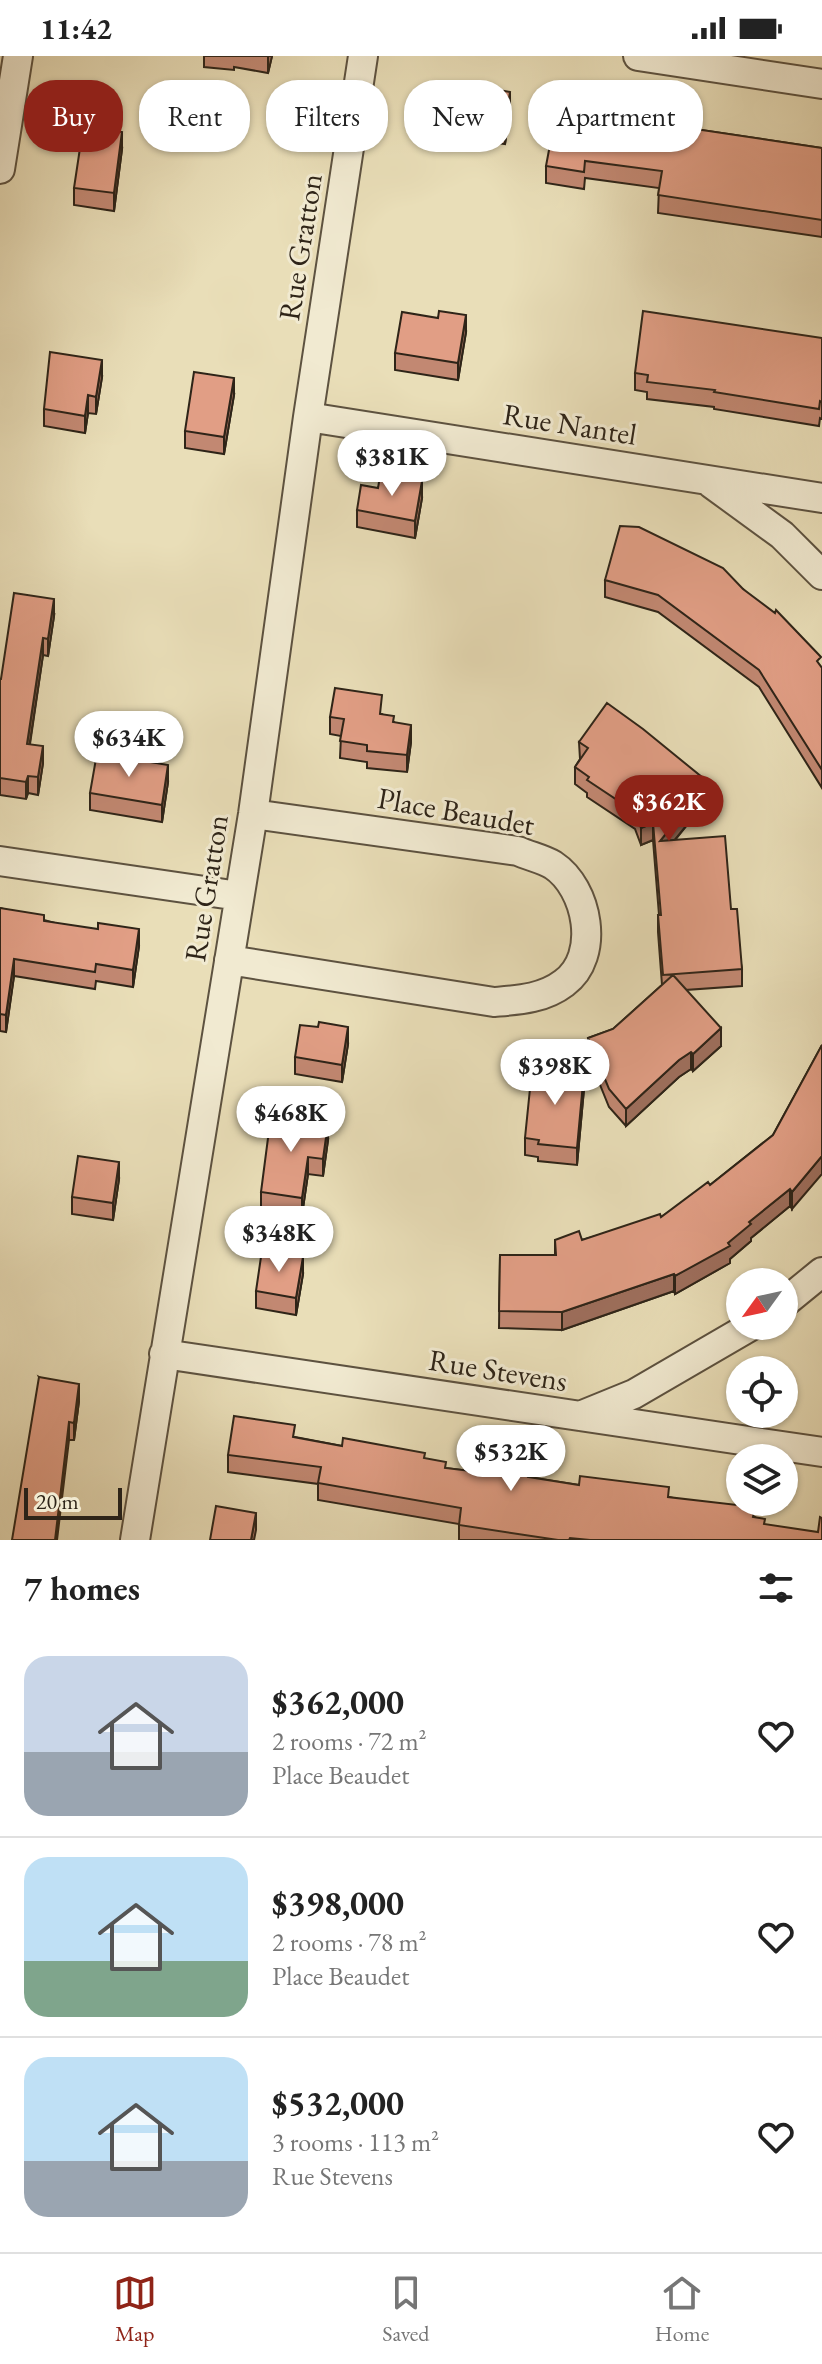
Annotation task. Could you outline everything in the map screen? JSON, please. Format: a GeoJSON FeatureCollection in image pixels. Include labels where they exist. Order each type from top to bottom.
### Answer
{"type":"FeatureCollection","features":[{"type":"Feature","properties":{"kind":"street"},"geometry":{"type":"LineString","coordinates":[[0,169],[18,56]]}},
{"type":"Feature","properties":{"kind":"street","name":"Rue Gratton"},"geometry":{"type":"LineString","coordinates":[[135,1540],[253,814],[308,417],[363,56]]}},
{"type":"Feature","properties":{"kind":"street"},"geometry":{"type":"LineString","coordinates":[[638,56],[822,84]]}},
{"type":"Feature","properties":{"kind":"street","name":"Rue Nantel"},"geometry":{"type":"LineString","coordinates":[[308,417],[822,498]]}},
{"type":"Feature","properties":{"kind":"street"},"geometry":{"type":"LineString","coordinates":[[708,481],[782,535],[822,575]]}},
{"type":"Feature","properties":{"kind":"street","name":"Place Beaudet"},"geometry":{"type":"LineString","coordinates":[[229,960],[494,1002],[533,998],[565,983],[583,959],[587,925],[577,893],[553,865],[518,851],[253,814]]}},
{"type":"Feature","properties":{"kind":"street"},"geometry":{"type":"LineString","coordinates":[[0,861],[239,896]]}},
{"type":"Feature","properties":{"kind":"street"},"geometry":{"type":"LineString","coordinates":[[798,1292],[822,1272]]}},
{"type":"Feature","properties":{"kind":"street"},"geometry":{"type":"LineString","coordinates":[[580,1416],[634,1394],[727,1340]]}},
{"type":"Feature","properties":{"kind":"street","name":"Rue Stevens"},"geometry":{"type":"LineString","coordinates":[[164,1354],[822,1452]]}},
{"type":"Feature","properties":{"kind":"building"},"geometry":{"type":"Polygon","coordinates":[[[703,130],[822,148],[822,220],[658,195],[662,171],[585,161],[584,172],[546,166],[549,152],[703,152],[703,130]]]}},
{"type":"Feature","properties":{"kind":"building"},"geometry":{"type":"Polygon","coordinates":[[[79,152],[119,152],[114,193],[74,188],[79,152]]]}},
{"type":"Feature","properties":{"kind":"building"},"geometry":{"type":"Polygon","coordinates":[[[439,311],[466,315],[458,363],[395,353],[402,312],[438,318],[439,311]]]}},
{"type":"Feature","properties":{"kind":"building"},"geometry":{"type":"Polygon","coordinates":[[[643,311],[822,338],[822,402],[819,409],[715,390],[647,382],[648,375],[635,373],[643,311]]]}},
{"type":"Feature","properties":{"kind":"building"},"geometry":{"type":"Polygon","coordinates":[[[50,352],[102,360],[96,397],[88,395],[85,416],[44,409],[50,352]]]}},
{"type":"Feature","properties":{"kind":"building"},"geometry":{"type":"Polygon","coordinates":[[[194,372],[234,378],[224,437],[185,431],[194,372]]]}},
{"type":"Feature","properties":{"kind":"building"},"geometry":{"type":"Polygon","coordinates":[[[380,476],[422,481],[415,521],[357,510],[361,485],[378,488],[380,476]]]}},
{"type":"Feature","properties":{"kind":"building"},"geometry":{"type":"Polygon","coordinates":[[[620,526],[639,527],[723,568],[743,589],[775,613],[776,610],[821,657],[817,661],[822,668],[822,770],[759,670],[658,595],[605,580],[620,526]]]}},
{"type":"Feature","properties":{"kind":"building"},"geometry":{"type":"Polygon","coordinates":[[[14,593],[54,599],[48,639],[43,638],[27,744],[43,746],[38,777],[28,776],[26,782],[0,778],[0,679],[14,593]]]}},
{"type":"Feature","properties":{"kind":"building"},"geometry":{"type":"Polygon","coordinates":[[[335,688],[382,695],[380,714],[394,716],[393,722],[411,725],[407,755],[367,751],[367,745],[340,741],[344,719],[330,717],[335,688]]]}},
{"type":"Feature","properties":{"kind":"building"},"geometry":{"type":"Polygon","coordinates":[[[607,703],[708,782],[660,841],[725,836],[731,909],[737,909],[742,969],[663,975],[653,823],[641,828],[635,812],[587,780],[589,777],[575,767],[588,748],[579,742],[607,703]]]}},
{"type":"Feature","properties":{"kind":"building"},"geometry":{"type":"Polygon","coordinates":[[[97,753],[168,765],[162,805],[90,793],[97,753]]]}},
{"type":"Feature","properties":{"kind":"building"},"geometry":{"type":"Polygon","coordinates":[[[0,908],[44,915],[44,921],[98,929],[98,923],[139,929],[133,970],[96,964],[95,972],[14,959],[6,1015],[0,1014],[0,908]]]}},
{"type":"Feature","properties":{"kind":"building"},"geometry":{"type":"Polygon","coordinates":[[[673,975],[721,1028],[693,1054],[691,1052],[679,1060],[626,1109],[609,1089],[588,1038],[613,1029],[673,975]]]}},
{"type":"Feature","properties":{"kind":"building"},"geometry":{"type":"Polygon","coordinates":[[[319,1022],[348,1027],[342,1065],[295,1057],[300,1025],[318,1027],[319,1022]]]}},
{"type":"Feature","properties":{"kind":"building"},"geometry":{"type":"Polygon","coordinates":[[[822,1045],[822,1156],[792,1192],[790,1189],[749,1222],[751,1224],[728,1243],[730,1246],[675,1276],[562,1312],[499,1311],[500,1255],[556,1255],[555,1240],[579,1231],[582,1240],[660,1214],[661,1217],[708,1182],[710,1185],[773,1135],[822,1045]]]}},
{"type":"Feature","properties":{"kind":"building"},"geometry":{"type":"Polygon","coordinates":[[[532,1069],[584,1072],[577,1148],[538,1144],[539,1140],[525,1138],[532,1069]]]}},
{"type":"Feature","properties":{"kind":"building"},"geometry":{"type":"Polygon","coordinates":[[[271,1115],[328,1123],[323,1159],[308,1157],[302,1198],[261,1192],[271,1115]]]}},
{"type":"Feature","properties":{"kind":"building"},"geometry":{"type":"Polygon","coordinates":[[[78,1156],[119,1162],[113,1203],[72,1197],[78,1156]]]}},
{"type":"Feature","properties":{"kind":"building"},"geometry":{"type":"Polygon","coordinates":[[[262,1250],[303,1257],[296,1298],[256,1291],[262,1250]]]}},
{"type":"Feature","properties":{"kind":"building"},"geometry":{"type":"Polygon","coordinates":[[[39,1377],[79,1384],[74,1423],[69,1422],[55,1540],[12,1540],[39,1377]]]}},
{"type":"Feature","properties":{"kind":"building"},"geometry":{"type":"Polygon","coordinates":[[[234,1416],[295,1425],[293,1437],[342,1446],[343,1438],[425,1453],[424,1458],[446,1462],[445,1468],[495,1474],[496,1466],[529,1470],[528,1477],[579,1485],[580,1476],[669,1487],[668,1497],[726,1504],[726,1516],[753,1516],[765,1519],[764,1524],[818,1532],[820,1517],[822,1540],[558,1540],[459,1525],[461,1508],[318,1483],[321,1467],[228,1455],[234,1416]]]}},
{"type":"Feature","properties":{"kind":"building"},"geometry":{"type":"Polygon","coordinates":[[[216,1506],[256,1513],[251,1540],[210,1540],[216,1506]]]}}]}
